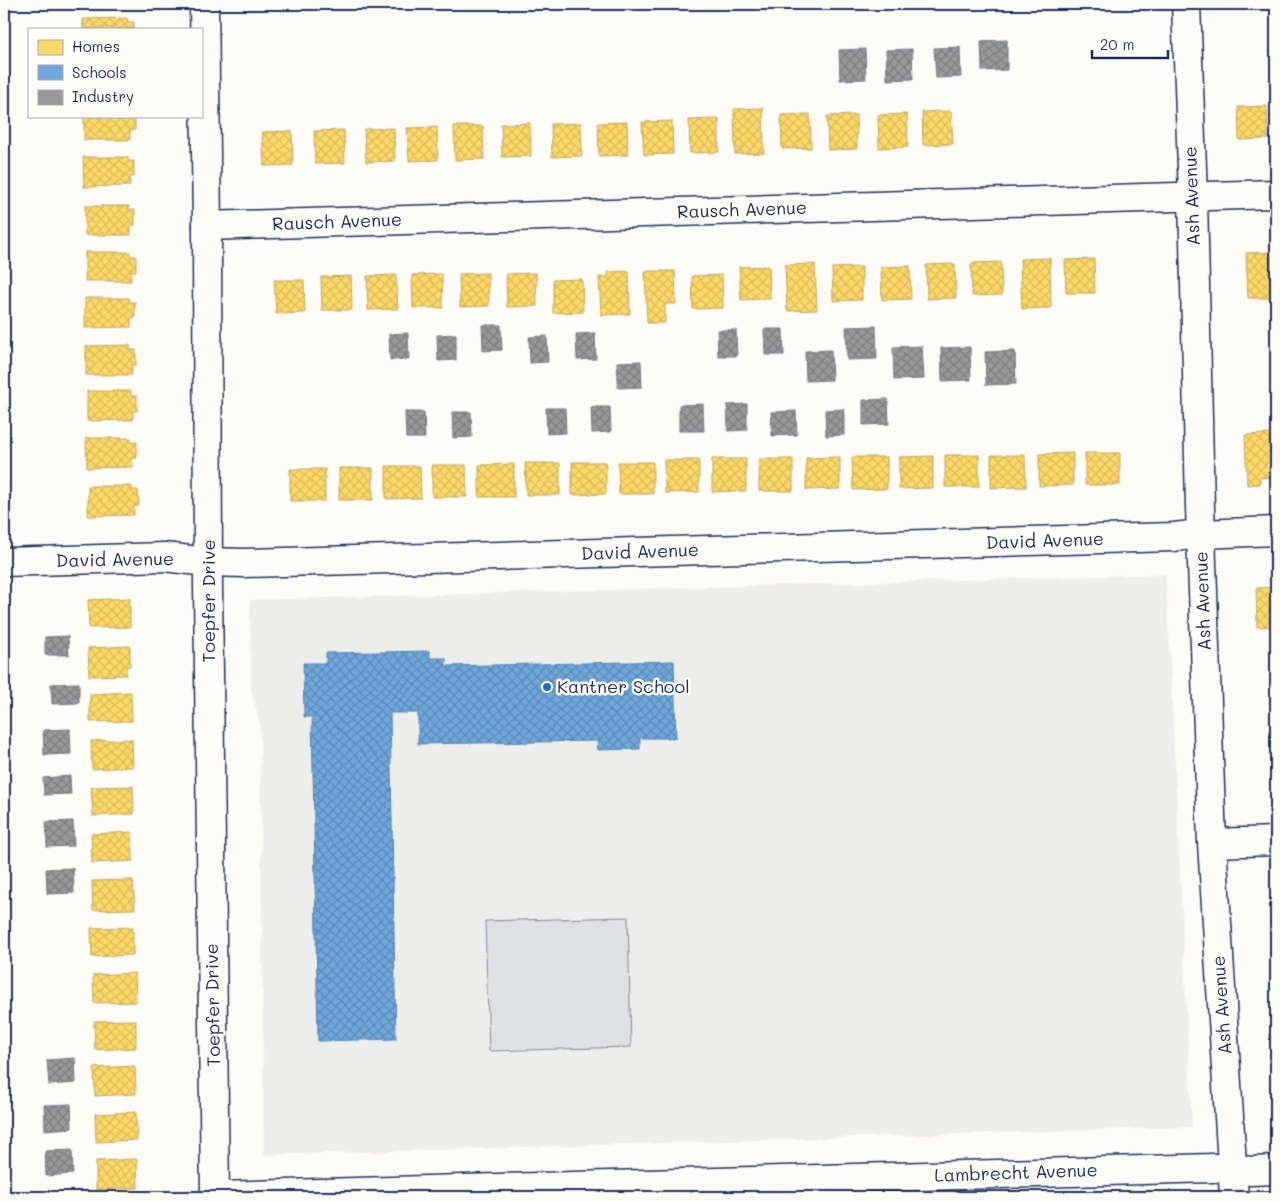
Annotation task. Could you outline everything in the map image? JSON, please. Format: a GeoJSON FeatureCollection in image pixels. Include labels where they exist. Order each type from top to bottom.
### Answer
{"type":"FeatureCollection","features":[{"type":"Feature","properties":{"kind":"street","name":"Toepfer Drive"},"geometry":{"type":"LineString","coordinates":[[204,4],[208,226],[208,562],[215,1197]]}},
{"type":"Feature","properties":{"kind":"street","name":"Ash Avenue"},"geometry":{"type":"LineString","coordinates":[[1186,4],[1212,843],[1234,1197]]}},
{"type":"Feature","properties":{"kind":"street","name":"Rausch Avenue"},"geometry":{"type":"LineString","coordinates":[[208,226],[1276,194]]}},
{"type":"Feature","properties":{"kind":"street","name":"David Avenue"},"geometry":{"type":"LineString","coordinates":[[4,562],[164,556],[208,562],[254,563],[1174,537],[1276,531]]}},
{"type":"Feature","properties":{"kind":"street"},"geometry":{"type":"LineString","coordinates":[[1212,843],[1276,841]]}},
{"type":"Feature","properties":{"kind":"street","name":"Lambrecht Avenue"},"geometry":{"type":"LineString","coordinates":[[215,1197],[1213,1168],[1233,1168],[1251,1171],[1276,1170]]}},
{"type":"Feature","properties":{"kind":"shaded area"},"geometry":{"type":"Polygon","coordinates":[[[1166,574],[1192,1127],[264,1155],[260,724],[251,690],[250,600],[1166,574]]]}},
{"type":"Feature","properties":{"kind":"shaded area"},"geometry":{"type":"Polygon","coordinates":[[[628,917],[631,1047],[489,1051],[485,921],[628,917]]]}},
{"type":"Feature","properties":{"kind":"building: Homes"},"geometry":{"type":"Polygon","coordinates":[[[127,18],[128,22],[134,22],[134,28],[83,28],[83,19],[127,18]]]}},
{"type":"Feature","properties":{"kind":"building: Homes"},"geometry":{"type":"Polygon","coordinates":[[[1267,106],[1268,139],[1239,140],[1238,107],[1267,106]]]}},
{"type":"Feature","properties":{"kind":"building: Homes"},"geometry":{"type":"Polygon","coordinates":[[[763,108],[764,153],[735,154],[734,109],[763,108]]]}},
{"type":"Feature","properties":{"kind":"building: Homes"},"geometry":{"type":"Polygon","coordinates":[[[951,111],[953,144],[923,145],[922,112],[951,111]]]}},
{"type":"Feature","properties":{"kind":"building: Homes"},"geometry":{"type":"Polygon","coordinates":[[[810,114],[811,148],[782,149],[781,115],[810,114]]]}},
{"type":"Feature","properties":{"kind":"building: Homes"},"geometry":{"type":"Polygon","coordinates":[[[907,114],[908,147],[879,148],[878,115],[907,114]]]}},
{"type":"Feature","properties":{"kind":"building: Homes"},"geometry":{"type":"Polygon","coordinates":[[[856,115],[857,149],[828,150],[827,116],[856,115]]]}},
{"type":"Feature","properties":{"kind":"building: Homes"},"geometry":{"type":"Polygon","coordinates":[[[84,118],[135,118],[135,130],[130,130],[130,140],[84,140],[84,118]]]}},
{"type":"Feature","properties":{"kind":"building: Homes"},"geometry":{"type":"Polygon","coordinates":[[[719,119],[719,152],[690,153],[689,120],[719,119]]]}},
{"type":"Feature","properties":{"kind":"building: Homes"},"geometry":{"type":"Polygon","coordinates":[[[672,121],[673,154],[644,155],[642,122],[672,121]]]}},
{"type":"Feature","properties":{"kind":"building: Homes"},"geometry":{"type":"Polygon","coordinates":[[[627,122],[628,155],[599,156],[598,123],[627,122]]]}},
{"type":"Feature","properties":{"kind":"building: Homes"},"geometry":{"type":"Polygon","coordinates":[[[530,123],[531,156],[502,157],[501,124],[530,123]]]}},
{"type":"Feature","properties":{"kind":"building: Homes"},"geometry":{"type":"Polygon","coordinates":[[[581,123],[582,156],[552,157],[551,124],[581,123]]]}},
{"type":"Feature","properties":{"kind":"building: Homes"},"geometry":{"type":"Polygon","coordinates":[[[454,126],[483,126],[484,159],[455,160],[454,126]]]}},
{"type":"Feature","properties":{"kind":"building: Homes"},"geometry":{"type":"Polygon","coordinates":[[[437,127],[438,160],[409,161],[407,128],[437,127]]]}},
{"type":"Feature","properties":{"kind":"building: Homes"},"geometry":{"type":"Polygon","coordinates":[[[394,128],[395,161],[366,162],[364,129],[394,128]]]}},
{"type":"Feature","properties":{"kind":"building: Homes"},"geometry":{"type":"Polygon","coordinates":[[[344,130],[345,163],[315,164],[314,131],[344,130]]]}},
{"type":"Feature","properties":{"kind":"building: Homes"},"geometry":{"type":"Polygon","coordinates":[[[292,131],[293,165],[264,166],[262,132],[292,131]]]}},
{"type":"Feature","properties":{"kind":"building: Homes"},"geometry":{"type":"Polygon","coordinates":[[[83,157],[128,157],[128,161],[134,161],[134,177],[130,177],[130,186],[84,187],[83,157]]]}},
{"type":"Feature","properties":{"kind":"building: Homes"},"geometry":{"type":"Polygon","coordinates":[[[85,206],[129,206],[129,210],[135,210],[135,225],[131,225],[131,235],[85,235],[85,206]]]}},
{"type":"Feature","properties":{"kind":"building: Homes"},"geometry":{"type":"Polygon","coordinates":[[[85,252],[130,252],[130,256],[136,256],[136,271],[131,271],[131,281],[85,281],[85,252]]]}},
{"type":"Feature","properties":{"kind":"building: Homes"},"geometry":{"type":"Polygon","coordinates":[[[1276,252],[1276,298],[1248,298],[1246,253],[1276,252]]]}},
{"type":"Feature","properties":{"kind":"building: Homes"},"geometry":{"type":"Polygon","coordinates":[[[1050,258],[1051,308],[1022,309],[1020,259],[1050,258]]]}},
{"type":"Feature","properties":{"kind":"building: Homes"},"geometry":{"type":"Polygon","coordinates":[[[1094,259],[1095,293],[1066,293],[1065,260],[1094,259]]]}},
{"type":"Feature","properties":{"kind":"building: Homes"},"geometry":{"type":"Polygon","coordinates":[[[1001,262],[1002,295],[972,296],[971,263],[1001,262]]]}},
{"type":"Feature","properties":{"kind":"building: Homes"},"geometry":{"type":"Polygon","coordinates":[[[815,264],[817,310],[787,311],[785,265],[815,264]]]}},
{"type":"Feature","properties":{"kind":"building: Homes"},"geometry":{"type":"Polygon","coordinates":[[[955,264],[956,298],[927,299],[926,265],[955,264]]]}},
{"type":"Feature","properties":{"kind":"building: Homes"},"geometry":{"type":"Polygon","coordinates":[[[769,266],[770,299],[741,300],[739,267],[769,266]]]}},
{"type":"Feature","properties":{"kind":"building: Homes"},"geometry":{"type":"Polygon","coordinates":[[[910,266],[911,299],[882,300],[881,267],[910,266]]]}},
{"type":"Feature","properties":{"kind":"building: Homes"},"geometry":{"type":"Polygon","coordinates":[[[862,267],[862,300],[833,301],[832,268],[862,267]]]}},
{"type":"Feature","properties":{"kind":"building: Homes"},"geometry":{"type":"Polygon","coordinates":[[[629,271],[630,314],[601,315],[599,277],[608,277],[608,272],[629,271]]]}},
{"type":"Feature","properties":{"kind":"building: Homes"},"geometry":{"type":"Polygon","coordinates":[[[645,271],[675,271],[676,304],[665,304],[665,323],[647,323],[645,271]]]}},
{"type":"Feature","properties":{"kind":"building: Homes"},"geometry":{"type":"Polygon","coordinates":[[[488,273],[489,306],[460,307],[459,274],[488,273]]]}},
{"type":"Feature","properties":{"kind":"building: Homes"},"geometry":{"type":"Polygon","coordinates":[[[536,273],[537,306],[507,307],[506,274],[536,273]]]}},
{"type":"Feature","properties":{"kind":"building: Homes"},"geometry":{"type":"Polygon","coordinates":[[[442,274],[443,308],[413,308],[412,275],[442,274]]]}},
{"type":"Feature","properties":{"kind":"building: Homes"},"geometry":{"type":"Polygon","coordinates":[[[396,275],[398,309],[368,310],[367,276],[396,275]]]}},
{"type":"Feature","properties":{"kind":"building: Homes"},"geometry":{"type":"Polygon","coordinates":[[[722,275],[723,308],[693,309],[692,276],[722,275]]]}},
{"type":"Feature","properties":{"kind":"building: Homes"},"geometry":{"type":"Polygon","coordinates":[[[351,276],[352,310],[322,310],[321,277],[351,276]]]}},
{"type":"Feature","properties":{"kind":"building: Homes"},"geometry":{"type":"Polygon","coordinates":[[[582,279],[583,312],[553,313],[553,280],[582,279]]]}},
{"type":"Feature","properties":{"kind":"building: Homes"},"geometry":{"type":"Polygon","coordinates":[[[274,280],[304,280],[305,313],[276,314],[274,280]]]}},
{"type":"Feature","properties":{"kind":"building: Homes"},"geometry":{"type":"Polygon","coordinates":[[[85,298],[129,298],[129,302],[135,302],[135,318],[131,318],[131,327],[85,328],[85,298]]]}},
{"type":"Feature","properties":{"kind":"building: Homes"},"geometry":{"type":"Polygon","coordinates":[[[130,345],[130,350],[136,350],[136,365],[132,365],[132,375],[86,375],[86,346],[130,345]]]}},
{"type":"Feature","properties":{"kind":"building: Homes"},"geometry":{"type":"Polygon","coordinates":[[[87,391],[131,391],[131,396],[137,396],[137,411],[133,411],[133,420],[87,421],[87,391]]]}},
{"type":"Feature","properties":{"kind":"building: Homes"},"geometry":{"type":"Polygon","coordinates":[[[1275,434],[1276,477],[1260,478],[1260,484],[1247,485],[1245,435],[1275,434]]]}},
{"type":"Feature","properties":{"kind":"building: Homes"},"geometry":{"type":"Polygon","coordinates":[[[86,438],[131,438],[131,442],[137,442],[137,458],[132,458],[133,467],[87,468],[86,438]]]}},
{"type":"Feature","properties":{"kind":"building: Homes"},"geometry":{"type":"Polygon","coordinates":[[[1073,453],[1073,485],[1039,486],[1039,454],[1073,453]]]}},
{"type":"Feature","properties":{"kind":"building: Homes"},"geometry":{"type":"Polygon","coordinates":[[[1085,453],[1120,453],[1120,485],[1085,485],[1085,453]]]}},
{"type":"Feature","properties":{"kind":"building: Homes"},"geometry":{"type":"Polygon","coordinates":[[[945,455],[979,455],[979,487],[945,487],[945,455]]]}},
{"type":"Feature","properties":{"kind":"building: Homes"},"geometry":{"type":"Polygon","coordinates":[[[991,455],[1025,455],[1026,487],[991,488],[991,455]]]}},
{"type":"Feature","properties":{"kind":"building: Homes"},"geometry":{"type":"Polygon","coordinates":[[[933,456],[933,488],[899,489],[899,457],[933,456]]]}},
{"type":"Feature","properties":{"kind":"building: Homes"},"geometry":{"type":"Polygon","coordinates":[[[840,457],[840,489],[806,490],[806,458],[840,457]]]}},
{"type":"Feature","properties":{"kind":"building: Homes"},"geometry":{"type":"Polygon","coordinates":[[[852,457],[887,457],[887,489],[853,490],[852,457]]]}},
{"type":"Feature","properties":{"kind":"building: Homes"},"geometry":{"type":"Polygon","coordinates":[[[712,459],[746,459],[746,491],[712,492],[712,459]]]}},
{"type":"Feature","properties":{"kind":"building: Homes"},"geometry":{"type":"Polygon","coordinates":[[[759,459],[793,459],[793,491],[759,491],[759,459]]]}},
{"type":"Feature","properties":{"kind":"building: Homes"},"geometry":{"type":"Polygon","coordinates":[[[664,460],[699,460],[699,492],[665,493],[664,460]]]}},
{"type":"Feature","properties":{"kind":"building: Homes"},"geometry":{"type":"Polygon","coordinates":[[[572,462],[606,462],[606,494],[572,495],[572,462]]]}},
{"type":"Feature","properties":{"kind":"building: Homes"},"geometry":{"type":"Polygon","coordinates":[[[618,462],[653,462],[653,494],[619,494],[618,462]]]}},
{"type":"Feature","properties":{"kind":"building: Homes"},"geometry":{"type":"Polygon","coordinates":[[[525,463],[560,463],[560,495],[526,495],[525,463]]]}},
{"type":"Feature","properties":{"kind":"building: Homes"},"geometry":{"type":"Polygon","coordinates":[[[514,464],[514,497],[479,497],[479,465],[514,464]]]}},
{"type":"Feature","properties":{"kind":"building: Homes"},"geometry":{"type":"Polygon","coordinates":[[[432,465],[466,465],[467,497],[432,497],[432,465]]]}},
{"type":"Feature","properties":{"kind":"building: Homes"},"geometry":{"type":"Polygon","coordinates":[[[386,466],[420,466],[421,498],[386,499],[386,466]]]}},
{"type":"Feature","properties":{"kind":"building: Homes"},"geometry":{"type":"Polygon","coordinates":[[[339,468],[373,468],[373,500],[339,500],[339,468]]]}},
{"type":"Feature","properties":{"kind":"building: Homes"},"geometry":{"type":"Polygon","coordinates":[[[290,469],[325,469],[325,501],[290,501],[290,469]]]}},
{"type":"Feature","properties":{"kind":"building: Homes"},"geometry":{"type":"Polygon","coordinates":[[[88,486],[132,486],[132,490],[138,490],[139,506],[134,506],[134,515],[88,516],[88,486]]]}},
{"type":"Feature","properties":{"kind":"building: Homes"},"geometry":{"type":"Polygon","coordinates":[[[1276,587],[1276,626],[1257,627],[1256,588],[1276,587]]]}},
{"type":"Feature","properties":{"kind":"building: Homes"},"geometry":{"type":"Polygon","coordinates":[[[130,598],[130,627],[89,628],[88,600],[130,598]]]}},
{"type":"Feature","properties":{"kind":"building: Homes"},"geometry":{"type":"Polygon","coordinates":[[[130,646],[130,666],[126,667],[126,675],[89,676],[88,648],[130,646]]]}},
{"type":"Feature","properties":{"kind":"building: Homes"},"geometry":{"type":"Polygon","coordinates":[[[131,692],[132,721],[90,722],[90,694],[131,692]]]}},
{"type":"Feature","properties":{"kind":"building: Homes"},"geometry":{"type":"Polygon","coordinates":[[[132,739],[133,767],[92,769],[91,741],[132,739]]]}},
{"type":"Feature","properties":{"kind":"building: Homes"},"geometry":{"type":"Polygon","coordinates":[[[133,786],[134,814],[93,816],[91,787],[133,786]]]}},
{"type":"Feature","properties":{"kind":"building: Homes"},"geometry":{"type":"Polygon","coordinates":[[[132,832],[133,861],[92,863],[91,834],[132,832]]]}},
{"type":"Feature","properties":{"kind":"building: Homes"},"geometry":{"type":"Polygon","coordinates":[[[133,880],[135,909],[93,910],[92,881],[133,880]]]}},
{"type":"Feature","properties":{"kind":"building: Homes"},"geometry":{"type":"Polygon","coordinates":[[[133,927],[133,955],[92,957],[91,928],[133,927]]]}},
{"type":"Feature","properties":{"kind":"building: Homes"},"geometry":{"type":"Polygon","coordinates":[[[135,973],[136,1002],[94,1003],[93,975],[135,973]]]}},
{"type":"Feature","properties":{"kind":"building: Homes"},"geometry":{"type":"Polygon","coordinates":[[[136,1020],[136,1048],[95,1050],[94,1021],[136,1020]]]}},
{"type":"Feature","properties":{"kind":"building: Homes"},"geometry":{"type":"Polygon","coordinates":[[[135,1066],[136,1094],[95,1096],[94,1068],[135,1066]]]}},
{"type":"Feature","properties":{"kind":"building: Homes"},"geometry":{"type":"Polygon","coordinates":[[[136,1112],[137,1140],[96,1142],[95,1114],[136,1112]]]}},
{"type":"Feature","properties":{"kind":"building: Homes"},"geometry":{"type":"Polygon","coordinates":[[[137,1159],[138,1188],[96,1190],[96,1161],[137,1159]]]}},
{"type":"Feature","properties":{"kind":"building: Schools"},"geometry":{"type":"Polygon","coordinates":[[[430,651],[430,658],[446,658],[446,666],[674,661],[676,738],[640,738],[640,749],[598,750],[597,741],[418,744],[418,713],[390,713],[396,1039],[318,1041],[312,717],[304,717],[303,663],[326,663],[326,653],[430,651]]]}},
{"type":"Feature","properties":{"kind":"building: Industry"},"geometry":{"type":"Polygon","coordinates":[[[1007,40],[1007,70],[982,71],[981,41],[1007,40]]]}},
{"type":"Feature","properties":{"kind":"building: Industry"},"geometry":{"type":"Polygon","coordinates":[[[960,47],[961,77],[936,78],[934,48],[960,47]]]}},
{"type":"Feature","properties":{"kind":"building: Industry"},"geometry":{"type":"Polygon","coordinates":[[[865,49],[866,79],[840,80],[839,50],[865,49]]]}},
{"type":"Feature","properties":{"kind":"building: Industry"},"geometry":{"type":"Polygon","coordinates":[[[912,49],[913,79],[887,80],[886,50],[912,49]]]}},
{"type":"Feature","properties":{"kind":"building: Industry"},"geometry":{"type":"Polygon","coordinates":[[[482,325],[501,325],[502,350],[483,351],[482,325]]]}},
{"type":"Feature","properties":{"kind":"building: Industry"},"geometry":{"type":"Polygon","coordinates":[[[876,326],[877,359],[847,360],[846,327],[876,326]]]}},
{"type":"Feature","properties":{"kind":"building: Industry"},"geometry":{"type":"Polygon","coordinates":[[[764,329],[783,329],[784,355],[765,355],[764,329]]]}},
{"type":"Feature","properties":{"kind":"building: Industry"},"geometry":{"type":"Polygon","coordinates":[[[717,330],[736,330],[737,356],[718,356],[717,330]]]}},
{"type":"Feature","properties":{"kind":"building: Industry"},"geometry":{"type":"Polygon","coordinates":[[[408,333],[409,359],[390,360],[389,334],[408,333]]]}},
{"type":"Feature","properties":{"kind":"building: Industry"},"geometry":{"type":"Polygon","coordinates":[[[595,333],[596,359],[577,360],[576,334],[595,333]]]}},
{"type":"Feature","properties":{"kind":"building: Industry"},"geometry":{"type":"Polygon","coordinates":[[[456,334],[456,360],[438,361],[437,335],[456,334]]]}},
{"type":"Feature","properties":{"kind":"building: Industry"},"geometry":{"type":"Polygon","coordinates":[[[547,336],[548,362],[530,363],[529,337],[547,336]]]}},
{"type":"Feature","properties":{"kind":"building: Industry"},"geometry":{"type":"Polygon","coordinates":[[[922,346],[924,379],[894,380],[893,347],[922,346]]]}},
{"type":"Feature","properties":{"kind":"building: Industry"},"geometry":{"type":"Polygon","coordinates":[[[970,347],[971,380],[942,381],[941,348],[970,347]]]}},
{"type":"Feature","properties":{"kind":"building: Industry"},"geometry":{"type":"Polygon","coordinates":[[[831,350],[832,380],[806,381],[805,351],[831,350]]]}},
{"type":"Feature","properties":{"kind":"building: Industry"},"geometry":{"type":"Polygon","coordinates":[[[1015,351],[1016,384],[986,385],[985,352],[1015,351]]]}},
{"type":"Feature","properties":{"kind":"building: Industry"},"geometry":{"type":"Polygon","coordinates":[[[641,361],[642,387],[618,388],[617,362],[641,361]]]}},
{"type":"Feature","properties":{"kind":"building: Industry"},"geometry":{"type":"Polygon","coordinates":[[[888,399],[889,424],[863,425],[863,400],[888,399]]]}},
{"type":"Feature","properties":{"kind":"building: Industry"},"geometry":{"type":"Polygon","coordinates":[[[703,404],[704,431],[679,431],[679,405],[703,404]]]}},
{"type":"Feature","properties":{"kind":"building: Industry"},"geometry":{"type":"Polygon","coordinates":[[[747,404],[747,430],[728,431],[727,405],[747,404]]]}},
{"type":"Feature","properties":{"kind":"building: Industry"},"geometry":{"type":"Polygon","coordinates":[[[591,407],[610,407],[611,432],[592,433],[591,407]]]}},
{"type":"Feature","properties":{"kind":"building: Industry"},"geometry":{"type":"Polygon","coordinates":[[[546,408],[565,408],[566,433],[547,434],[546,408]]]}},
{"type":"Feature","properties":{"kind":"building: Industry"},"geometry":{"type":"Polygon","coordinates":[[[844,409],[844,435],[826,436],[825,410],[844,409]]]}},
{"type":"Feature","properties":{"kind":"building: Industry"},"geometry":{"type":"Polygon","coordinates":[[[796,411],[797,435],[772,436],[771,412],[796,411]]]}},
{"type":"Feature","properties":{"kind":"building: Industry"},"geometry":{"type":"Polygon","coordinates":[[[405,412],[424,412],[425,438],[406,438],[405,412]]]}},
{"type":"Feature","properties":{"kind":"building: Industry"},"geometry":{"type":"Polygon","coordinates":[[[452,412],[471,412],[472,437],[453,438],[452,412]]]}},
{"type":"Feature","properties":{"kind":"building: Industry"},"geometry":{"type":"Polygon","coordinates":[[[68,636],[69,655],[45,655],[45,637],[68,636]]]}},
{"type":"Feature","properties":{"kind":"building: Industry"},"geometry":{"type":"Polygon","coordinates":[[[79,683],[79,703],[52,704],[51,684],[79,683]]]}},
{"type":"Feature","properties":{"kind":"building: Industry"},"geometry":{"type":"Polygon","coordinates":[[[70,729],[71,754],[44,755],[43,730],[70,729]]]}},
{"type":"Feature","properties":{"kind":"building: Industry"},"geometry":{"type":"Polygon","coordinates":[[[70,776],[71,794],[44,795],[43,778],[70,776]]]}},
{"type":"Feature","properties":{"kind":"building: Industry"},"geometry":{"type":"Polygon","coordinates":[[[73,821],[74,846],[47,847],[46,822],[73,821]]]}},
{"type":"Feature","properties":{"kind":"building: Industry"},"geometry":{"type":"Polygon","coordinates":[[[73,868],[74,893],[47,894],[46,869],[73,868]]]}},
{"type":"Feature","properties":{"kind":"building: Industry"},"geometry":{"type":"Polygon","coordinates":[[[75,1058],[76,1083],[49,1085],[47,1060],[75,1058]]]}},
{"type":"Feature","properties":{"kind":"building: Industry"},"geometry":{"type":"Polygon","coordinates":[[[71,1104],[72,1128],[45,1130],[44,1105],[71,1104]]]}},
{"type":"Feature","properties":{"kind":"building: Industry"},"geometry":{"type":"Polygon","coordinates":[[[72,1150],[73,1174],[46,1176],[45,1151],[72,1150]]]}},
{"type":"Feature","properties":{"kind":"place","name":"Kantner School"},"geometry":{"type":"Point","coordinates":[547,687]}}]}
